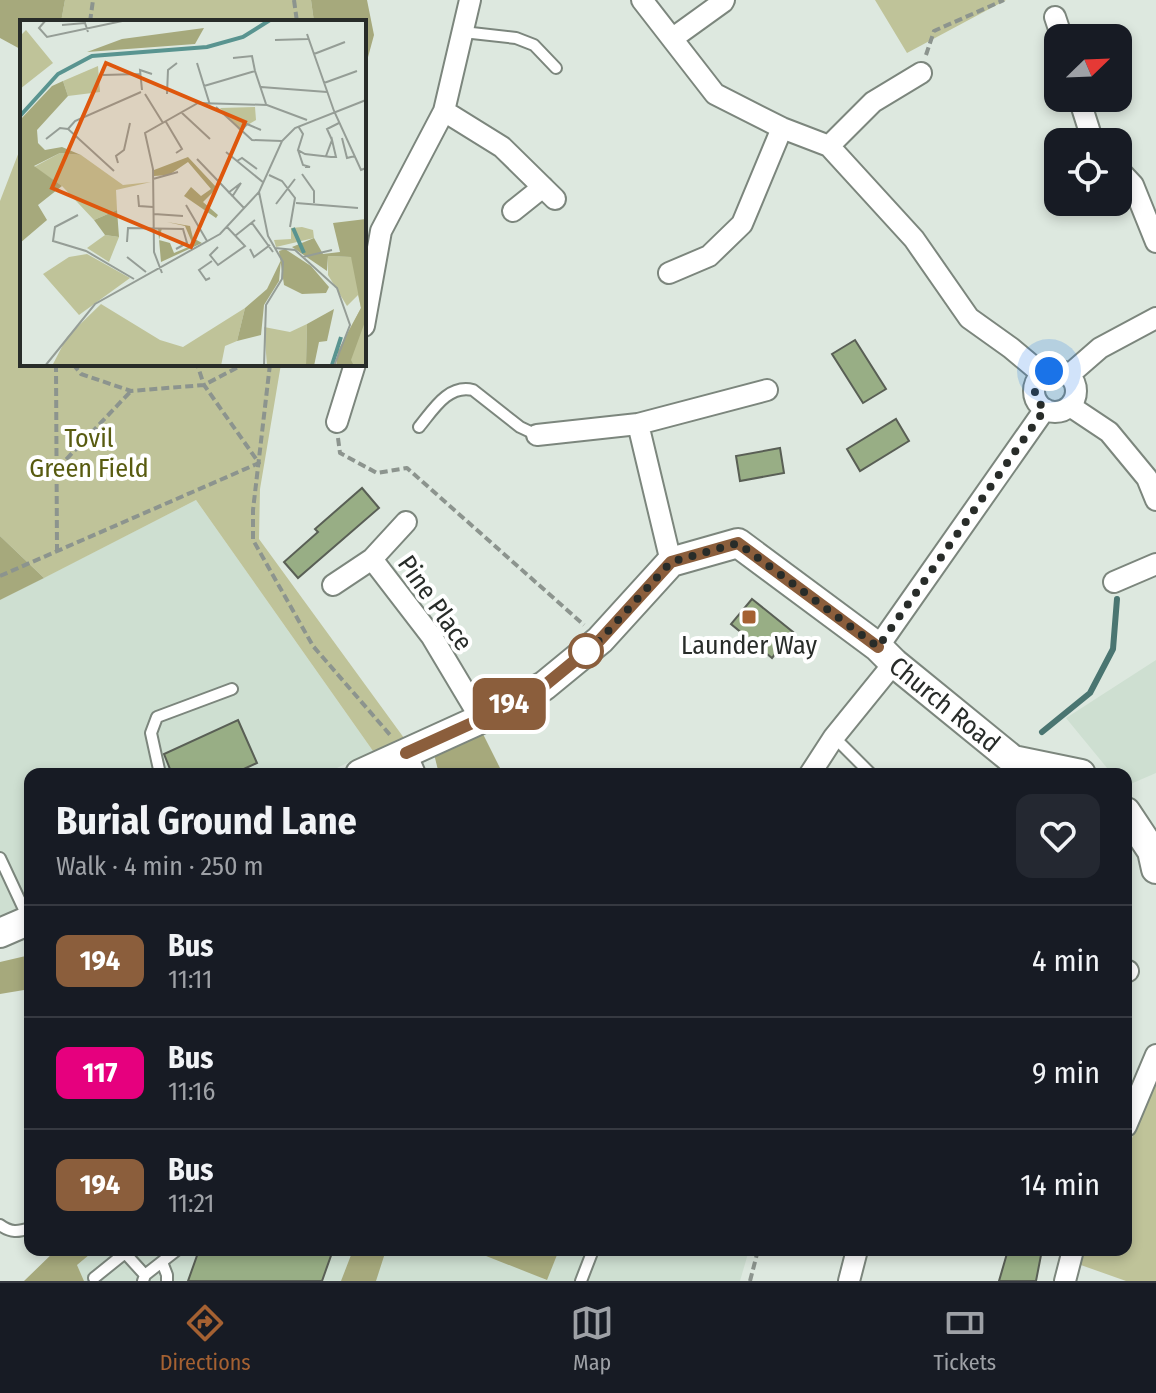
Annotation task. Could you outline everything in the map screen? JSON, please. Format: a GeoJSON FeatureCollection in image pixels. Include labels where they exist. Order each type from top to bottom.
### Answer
{"type":"FeatureCollection","features":[{"type":"Feature","properties":{"kind":"street"},"geometry":{"type":"LineString","coordinates":[[366,315],[381,231],[444,111],[470,0]]}},
{"type":"Feature","properties":{"kind":"street"},"geometry":{"type":"LineString","coordinates":[[642,0],[715,94],[782,128],[829,146],[914,239],[969,318],[1042,374]]}},
{"type":"Feature","properties":{"kind":"street"},"geometry":{"type":"LineString","coordinates":[[673,38],[724,0]]}},
{"type":"Feature","properties":{"kind":"street"},"geometry":{"type":"LineString","coordinates":[[1055,17],[1057,24]]}},
{"type":"Feature","properties":{"kind":"street"},"geometry":{"type":"LineString","coordinates":[[829,146],[873,102],[921,73]]}},
{"type":"Feature","properties":{"kind":"street"},"geometry":{"type":"LineString","coordinates":[[444,111],[502,147],[549,193],[513,211]]}},
{"type":"Feature","properties":{"kind":"street"},"geometry":{"type":"LineString","coordinates":[[669,273],[709,256],[742,224],[782,128]]}},
{"type":"Feature","properties":{"kind":"street"},"geometry":{"type":"LineString","coordinates":[[1132,184],[1156,242]]}},
{"type":"Feature","properties":{"kind":"street"},"geometry":{"type":"LineString","coordinates":[[1069,375],[1100,348],[1156,318]]}},
{"type":"Feature","properties":{"kind":"street"},"geometry":{"type":"LineString","coordinates":[[337,422],[354,366]]}},
{"type":"Feature","properties":{"kind":"street"},"geometry":{"type":"LineString","coordinates":[[1056,370],[1069,375],[1076,387],[1070,406],[1058,411],[1040,405],[1034,393],[1042,374],[1056,370]]}},
{"type":"Feature","properties":{"kind":"street"},"geometry":{"type":"LineString","coordinates":[[537,435],[638,424],[767,390]]}},
{"type":"Feature","properties":{"kind":"street"},"geometry":{"type":"LineString","coordinates":[[1070,406],[1109,432],[1147,478],[1156,500]]}},
{"type":"Feature","properties":{"kind":"street"},"geometry":{"type":"LineString","coordinates":[[814,768],[1045,409]]}},
{"type":"Feature","properties":{"kind":"street"},"geometry":{"type":"LineString","coordinates":[[390,768],[410,764],[481,719],[544,686],[600,640],[671,562],[638,424]]}},
{"type":"Feature","properties":{"kind":"street","name":"Pine Place"},"geometry":{"type":"LineString","coordinates":[[333,585],[372,559],[406,522]]}},
{"type":"Feature","properties":{"kind":"street","name":"Church Road"},"geometry":{"type":"LineString","coordinates":[[671,562],[738,543],[886,655],[1011,767]]}},
{"type":"Feature","properties":{"kind":"street","name":"Pine Place"},"geometry":{"type":"LineString","coordinates":[[372,559],[432,637],[481,719]]}},
{"type":"Feature","properties":{"kind":"street"},"geometry":{"type":"LineString","coordinates":[[1114,582],[1156,564]]}},
{"type":"Feature","properties":{"kind":"street"},"geometry":{"type":"LineString","coordinates":[[1132,821],[1152,851],[1156,869]]}},
{"type":"Feature","properties":{"kind":"street"},"geometry":{"type":"LineString","coordinates":[[0,933],[24,924]]}},
{"type":"Feature","properties":{"kind":"street"},"geometry":{"type":"LineString","coordinates":[[1132,1112],[1156,1055]]}},
{"type":"Feature","properties":{"kind":"street"},"geometry":{"type":"LineString","coordinates":[[849,1281],[855,1256]]}},
{"type":"Feature","properties":{"kind":"street"},"geometry":{"type":"LineString","coordinates":[[1069,1280],[1072,1256]]}},
{"type":"Feature","properties":{"kind":"lane"},"geometry":{"type":"LineString","coordinates":[[463,32],[516,38],[534,45],[556,68]]}},
{"type":"Feature","properties":{"kind":"lane"},"geometry":{"type":"LineString","coordinates":[[419,427],[445,396],[464,388],[473,390],[520,427],[537,435]]}},
{"type":"Feature","properties":{"kind":"lane"},"geometry":{"type":"LineString","coordinates":[[159,768],[151,733],[157,717],[232,689]]}},
{"type":"Feature","properties":{"kind":"lane"},"geometry":{"type":"LineString","coordinates":[[834,737],[865,768]]}},
{"type":"Feature","properties":{"kind":"lane"},"geometry":{"type":"LineString","coordinates":[[0,858],[24,909]]}},
{"type":"Feature","properties":{"kind":"lane"},"geometry":{"type":"LineString","coordinates":[[0,1225],[15,1232],[24,1230]]}},
{"type":"Feature","properties":{"kind":"lane"},"geometry":{"type":"LineString","coordinates":[[94,1278],[122,1256]]}},
{"type":"Feature","properties":{"kind":"lane"},"geometry":{"type":"LineString","coordinates":[[130,1256],[144,1278],[170,1256]]}},
{"type":"Feature","properties":{"kind":"lane"},"geometry":{"type":"LineString","coordinates":[[581,1281],[591,1256]]}},
{"type":"Feature","properties":{"kind":"lane"},"geometry":{"type":"LineString","coordinates":[[162,1262],[167,1281]]}},
{"type":"Feature","properties":{"kind":"path"},"geometry":{"type":"LineString","coordinates":[[90,20],[93,0]]}},
{"type":"Feature","properties":{"kind":"path"},"geometry":{"type":"LineString","coordinates":[[294,0],[297,20]]}},
{"type":"Feature","properties":{"kind":"path"},"geometry":{"type":"LineString","coordinates":[[921,73],[934,31],[1004,0]]}},
{"type":"Feature","properties":{"kind":"path"},"geometry":{"type":"LineString","coordinates":[[56,366],[57,551]]}},
{"type":"Feature","properties":{"kind":"path"},"geometry":{"type":"LineString","coordinates":[[75,366],[81,374],[131,391],[204,385],[240,366]]}},
{"type":"Feature","properties":{"kind":"path"},"geometry":{"type":"LineString","coordinates":[[198,366],[204,385],[259,463]]}},
{"type":"Feature","properties":{"kind":"path"},"geometry":{"type":"LineString","coordinates":[[270,366],[253,510],[253,540],[313,646],[410,764]]}},
{"type":"Feature","properties":{"kind":"path"},"geometry":{"type":"LineString","coordinates":[[57,470],[131,391]]}},
{"type":"Feature","properties":{"kind":"path"},"geometry":{"type":"LineString","coordinates":[[337,422],[340,453],[377,473],[407,468],[600,640]]}},
{"type":"Feature","properties":{"kind":"path"},"geometry":{"type":"LineString","coordinates":[[0,576],[259,463]]}},
{"type":"Feature","properties":{"kind":"path"},"geometry":{"type":"LineString","coordinates":[[750,1281],[756,1256]]}},
{"type":"Feature","properties":{"kind":"shaded area"},"geometry":{"type":"Polygon","coordinates":[[[196,500],[373,751],[337,768],[24,768],[24,912],[0,923],[0,600],[196,500]]]}},
{"type":"Feature","properties":{"kind":"shaded area"},"geometry":{"type":"Polygon","coordinates":[[[1156,660],[1156,773],[1132,783],[1132,768],[1107,768],[1066,718],[1156,660]]]}},
{"type":"Feature","properties":{"kind":"shaded area"},"geometry":{"type":"Polygon","coordinates":[[[88,1256],[497,1256],[546,1280],[556,1256],[747,1256],[740,1281],[84,1281],[77,1265],[88,1256]]]}},
{"type":"Feature","properties":{"kind":"green space"},"geometry":{"type":"Polygon","coordinates":[[[0,0],[65,0],[61,20],[20,20],[20,49],[0,38],[0,0]]]}},
{"type":"Feature","properties":{"kind":"green space"},"geometry":{"type":"Polygon","coordinates":[[[65,0],[311,0],[314,20],[61,20],[65,0]]]}},
{"type":"Feature","properties":{"kind":"green space"},"geometry":{"type":"Polygon","coordinates":[[[311,0],[367,0],[374,35],[366,65],[366,20],[314,20],[311,0]]]}},
{"type":"Feature","properties":{"kind":"green space"},"geometry":{"type":"Polygon","coordinates":[[[875,0],[1006,0],[907,53],[875,0]]]}},
{"type":"Feature","properties":{"kind":"green space","name":"Tovil Green Field"},"geometry":{"type":"Polygon","coordinates":[[[20,149],[20,366],[281,366],[260,489],[259,539],[404,738],[373,751],[196,500],[44,578],[0,536],[0,201],[20,149]]]}},
{"type":"Feature","properties":{"kind":"green space"},"geometry":{"type":"Polygon","coordinates":[[[0,536],[44,578],[0,600],[0,536]]]}},
{"type":"Feature","properties":{"kind":"green space"},"geometry":{"type":"Polygon","coordinates":[[[482,732],[500,768],[438,768],[434,754],[482,732]]]}},
{"type":"Feature","properties":{"kind":"green space"},"geometry":{"type":"Polygon","coordinates":[[[24,956],[24,990],[0,994],[0,962],[24,956]]]}},
{"type":"Feature","properties":{"kind":"green space"},"geometry":{"type":"Polygon","coordinates":[[[1156,1082],[1156,1281],[1126,1281],[1078,1264],[1081,1256],[1132,1256],[1132,1138],[1156,1082]]]}},
{"type":"Feature","properties":{"kind":"green space"},"geometry":{"type":"Polygon","coordinates":[[[50,1256],[88,1256],[77,1265],[84,1281],[24,1281],[50,1256]]]}},
{"type":"Feature","properties":{"kind":"green space"},"geometry":{"type":"Polygon","coordinates":[[[351,1256],[384,1256],[376,1281],[341,1281],[351,1256]]]}},
{"type":"Feature","properties":{"kind":"green space"},"geometry":{"type":"Polygon","coordinates":[[[486,1256],[557,1256],[547,1280],[486,1256]]]}},
{"type":"Feature","properties":{"kind":"building"},"geometry":{"type":"Polygon","coordinates":[[[855,340],[886,389],[863,403],[832,354],[855,340]]]}},
{"type":"Feature","properties":{"kind":"building"},"geometry":{"type":"Polygon","coordinates":[[[896,419],[909,441],[860,471],[847,449],[896,419]]]}},
{"type":"Feature","properties":{"kind":"building"},"geometry":{"type":"Polygon","coordinates":[[[780,448],[784,473],[740,481],[736,456],[780,448]]]}},
{"type":"Feature","properties":{"kind":"building"},"geometry":{"type":"Polygon","coordinates":[[[362,488],[379,508],[298,578],[284,562],[318,532],[315,529],[362,488]]]}},
{"type":"Feature","properties":{"kind":"building"},"geometry":{"type":"Polygon","coordinates":[[[752,599],[793,632],[772,658],[731,624],[752,599]]]}},
{"type":"Feature","properties":{"kind":"building"},"geometry":{"type":"Polygon","coordinates":[[[238,720],[257,763],[246,768],[170,768],[164,754],[238,720]]]}},
{"type":"Feature","properties":{"kind":"building"},"geometry":{"type":"Polygon","coordinates":[[[197,1256],[331,1256],[322,1281],[188,1281],[197,1256]]]}},
{"type":"Feature","properties":{"kind":"building"},"geometry":{"type":"Polygon","coordinates":[[[1006,1256],[1041,1256],[1036,1281],[999,1281],[1006,1256]]]}},
{"type":"Feature","properties":{"kind":"waterway"},"geometry":{"type":"LineString","coordinates":[[1042,732],[1090,693],[1113,649],[1117,599]]}},
{"type":"Feature","properties":{"kind":"bus line","name":"194"},"geometry":{"type":"LineString","coordinates":[[406,753],[544,686],[600,640],[671,562],[738,543],[878,647]]}},
{"type":"Feature","properties":{"kind":"place","name":"Launder Way"},"geometry":{"type":"Point","coordinates":[749,617]}},
{"type":"Feature","properties":{"kind":"route"},"geometry":{"type":"LineString","coordinates":[[586,651],[581,655],[600,640],[671,562],[738,543],[878,647],[1045,409],[1034,393],[1038,379],[1049,371]]}}]}
